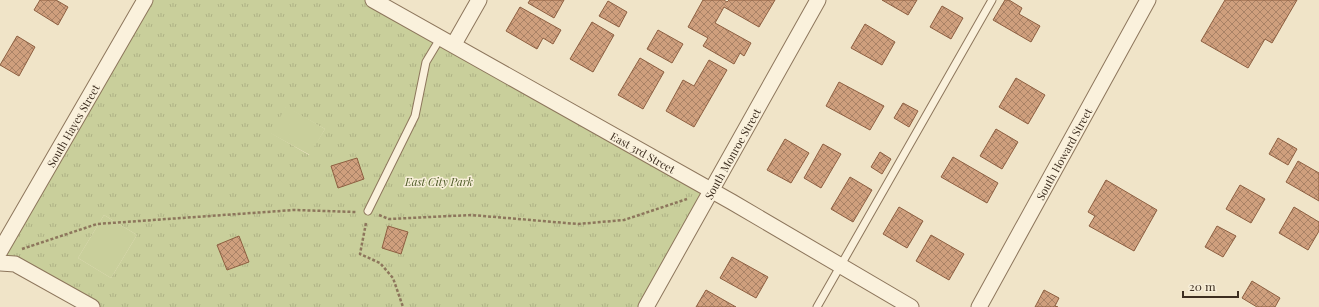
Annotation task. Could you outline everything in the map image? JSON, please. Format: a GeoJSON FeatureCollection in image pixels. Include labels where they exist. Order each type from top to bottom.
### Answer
{"type":"FeatureCollection","features":[{"type":"Feature","properties":{"kind":"street","name":"South Hayes Street"},"geometry":{"type":"LineString","coordinates":[[0,251],[145,0]]}},
{"type":"Feature","properties":{"kind":"street","name":"East 3rd Street"},"geometry":{"type":"LineString","coordinates":[[373,0],[712,190],[911,307]]}},
{"type":"Feature","properties":{"kind":"street"},"geometry":{"type":"LineString","coordinates":[[448,41],[479,0]]}},
{"type":"Feature","properties":{"kind":"street","name":"South Monroe Street"},"geometry":{"type":"LineString","coordinates":[[646,307],[818,0]]}},
{"type":"Feature","properties":{"kind":"street","name":"South Howard Street"},"geometry":{"type":"LineString","coordinates":[[979,307],[1148,0]]}},
{"type":"Feature","properties":{"kind":"street"},"geometry":{"type":"LineString","coordinates":[[0,263],[15,264],[92,307]]}},
{"type":"Feature","properties":{"kind":"lane"},"geometry":{"type":"LineString","coordinates":[[817,307],[992,0]]}},
{"type":"Feature","properties":{"kind":"lane"},"geometry":{"type":"LineString","coordinates":[[368,212],[415,116],[426,62],[448,41]]}},
{"type":"Feature","properties":{"kind":"path"},"geometry":{"type":"LineString","coordinates":[[20,250],[97,224],[294,210],[349,213],[368,212],[389,219],[471,215],[578,224],[624,220],[712,190]]}},
{"type":"Feature","properties":{"kind":"path"},"geometry":{"type":"LineString","coordinates":[[368,212],[360,254],[380,263],[393,278],[403,307]]}},
{"type":"Feature","properties":{"kind":"green space","name":"East City Park"},"geometry":{"type":"Polygon","coordinates":[[[145,0],[373,0],[712,191],[646,307],[92,307],[0,263],[145,0]],[[286,107],[271,133],[309,155],[325,129],[286,107]],[[104,215],[78,258],[111,278],[137,235],[104,215]]]}},
{"type":"Feature","properties":{"kind":"green space"},"geometry":{"type":"Polygon","coordinates":[[[286,106],[325,129],[310,155],[270,133],[286,106]]]}},
{"type":"Feature","properties":{"kind":"green space"},"geometry":{"type":"Polygon","coordinates":[[[104,215],[137,235],[111,278],[78,258],[104,215]]]}},
{"type":"Feature","properties":{"kind":"building"},"geometry":{"type":"Polygon","coordinates":[[[40,0],[56,0],[68,7],[58,25],[34,10],[40,0]]]}},
{"type":"Feature","properties":{"kind":"building"},"geometry":{"type":"Polygon","coordinates":[[[530,0],[564,0],[554,18],[528,3],[530,0]]]}},
{"type":"Feature","properties":{"kind":"building"},"geometry":{"type":"Polygon","coordinates":[[[703,0],[724,0],[727,2],[729,0],[775,0],[759,27],[724,7],[715,23],[751,43],[744,56],[740,53],[734,64],[703,46],[708,38],[688,27],[703,0]]]}},
{"type":"Feature","properties":{"kind":"building"},"geometry":{"type":"Polygon","coordinates":[[[882,0],[917,0],[908,15],[882,0]]]}},
{"type":"Feature","properties":{"kind":"building"},"geometry":{"type":"Polygon","coordinates":[[[1005,0],[1009,0],[1022,8],[1019,14],[1040,26],[1031,42],[993,20],[1005,0]]]}},
{"type":"Feature","properties":{"kind":"building"},"geometry":{"type":"Polygon","coordinates":[[[1225,0],[1297,0],[1272,43],[1265,39],[1248,68],[1201,41],[1225,0]]]}},
{"type":"Feature","properties":{"kind":"building"},"geometry":{"type":"Polygon","coordinates":[[[608,1],[627,12],[619,27],[599,16],[608,1]]]}},
{"type":"Feature","properties":{"kind":"building"},"geometry":{"type":"Polygon","coordinates":[[[942,6],[963,18],[951,39],[930,27],[942,6]]]}},
{"type":"Feature","properties":{"kind":"building"},"geometry":{"type":"Polygon","coordinates":[[[520,7],[561,30],[553,44],[543,38],[537,49],[506,31],[520,7]]]}},
{"type":"Feature","properties":{"kind":"building"},"geometry":{"type":"Polygon","coordinates":[[[592,22],[614,35],[593,72],[570,59],[592,22]]]}},
{"type":"Feature","properties":{"kind":"building"},"geometry":{"type":"Polygon","coordinates":[[[865,24],[895,42],[882,65],[851,48],[865,24]]]}},
{"type":"Feature","properties":{"kind":"building"},"geometry":{"type":"Polygon","coordinates":[[[658,30],[683,44],[672,63],[647,49],[658,30]]]}},
{"type":"Feature","properties":{"kind":"building"},"geometry":{"type":"Polygon","coordinates":[[[17,36],[35,47],[19,76],[0,65],[17,36]]]}},
{"type":"Feature","properties":{"kind":"building"},"geometry":{"type":"Polygon","coordinates":[[[640,58],[664,72],[643,109],[618,95],[640,58]]]}},
{"type":"Feature","properties":{"kind":"building"},"geometry":{"type":"Polygon","coordinates":[[[709,60],[727,70],[694,127],[666,111],[683,80],[694,86],[709,60]]]}},
{"type":"Feature","properties":{"kind":"building"},"geometry":{"type":"Polygon","coordinates":[[[1016,78],[1045,95],[1028,124],[999,107],[1016,78]]]}},
{"type":"Feature","properties":{"kind":"building"},"geometry":{"type":"Polygon","coordinates":[[[839,82],[884,106],[870,130],[826,106],[839,82]]]}},
{"type":"Feature","properties":{"kind":"building"},"geometry":{"type":"Polygon","coordinates":[[[903,103],[918,111],[909,127],[894,118],[903,103]]]}},
{"type":"Feature","properties":{"kind":"building"},"geometry":{"type":"Polygon","coordinates":[[[996,129],[1018,142],[1002,169],[980,156],[996,129]]]}},
{"type":"Feature","properties":{"kind":"building"},"geometry":{"type":"Polygon","coordinates":[[[1278,138],[1297,149],[1288,165],[1269,154],[1278,138]]]}},
{"type":"Feature","properties":{"kind":"building"},"geometry":{"type":"Polygon","coordinates":[[[785,139],[809,153],[791,183],[767,170],[785,139]]]}},
{"type":"Feature","properties":{"kind":"building"},"geometry":{"type":"Polygon","coordinates":[[[823,144],[841,154],[821,188],[804,178],[823,144]]]}},
{"type":"Feature","properties":{"kind":"building"},"geometry":{"type":"Polygon","coordinates":[[[880,152],[891,159],[882,174],[871,167],[880,152]]]}},
{"type":"Feature","properties":{"kind":"building"},"geometry":{"type":"Polygon","coordinates":[[[953,157],[998,183],[987,203],[941,177],[953,157]]]}},
{"type":"Feature","properties":{"kind":"building"},"geometry":{"type":"Polygon","coordinates":[[[357,158],[364,179],[338,188],[331,166],[357,158]]]}},
{"type":"Feature","properties":{"kind":"building"},"geometry":{"type":"Polygon","coordinates":[[[1298,161],[1319,173],[1319,201],[1286,182],[1298,161]]]}},
{"type":"Feature","properties":{"kind":"building"},"geometry":{"type":"Polygon","coordinates":[[[850,177],[872,190],[853,222],[831,209],[850,177]]]}},
{"type":"Feature","properties":{"kind":"building"},"geometry":{"type":"Polygon","coordinates":[[[1106,180],[1157,210],[1134,251],[1089,226],[1095,216],[1088,212],[1106,180]]]}},
{"type":"Feature","properties":{"kind":"building"},"geometry":{"type":"Polygon","coordinates":[[[1240,185],[1265,199],[1251,223],[1226,209],[1240,185]]]}},
{"type":"Feature","properties":{"kind":"building"},"geometry":{"type":"Polygon","coordinates":[[[899,207],[923,221],[907,248],[883,234],[899,207]]]}},
{"type":"Feature","properties":{"kind":"building"},"geometry":{"type":"Polygon","coordinates":[[[1294,207],[1319,222],[1319,231],[1308,250],[1279,233],[1294,207]]]}},
{"type":"Feature","properties":{"kind":"building"},"geometry":{"type":"Polygon","coordinates":[[[388,226],[408,232],[401,254],[382,248],[388,226]]]}},
{"type":"Feature","properties":{"kind":"building"},"geometry":{"type":"Polygon","coordinates":[[[1217,226],[1236,236],[1223,257],[1205,247],[1217,226]]]}},
{"type":"Feature","properties":{"kind":"building"},"geometry":{"type":"Polygon","coordinates":[[[931,235],[964,254],[949,280],[916,261],[931,235]]]}},
{"type":"Feature","properties":{"kind":"building"},"geometry":{"type":"Polygon","coordinates":[[[239,236],[249,262],[227,270],[217,245],[239,236]]]}},
{"type":"Feature","properties":{"kind":"building"},"geometry":{"type":"Polygon","coordinates":[[[732,257],[768,277],[756,298],[720,278],[732,257]]]}},
{"type":"Feature","properties":{"kind":"building"},"geometry":{"type":"Polygon","coordinates":[[[1252,281],[1280,298],[1275,307],[1257,307],[1242,298],[1252,281]]]}},
{"type":"Feature","properties":{"kind":"building"},"geometry":{"type":"Polygon","coordinates":[[[706,290],[736,307],[696,307],[706,290]]]}},
{"type":"Feature","properties":{"kind":"building"},"geometry":{"type":"Polygon","coordinates":[[[1044,290],[1059,298],[1055,306],[1058,307],[1035,307],[1044,290]]]}}]}
